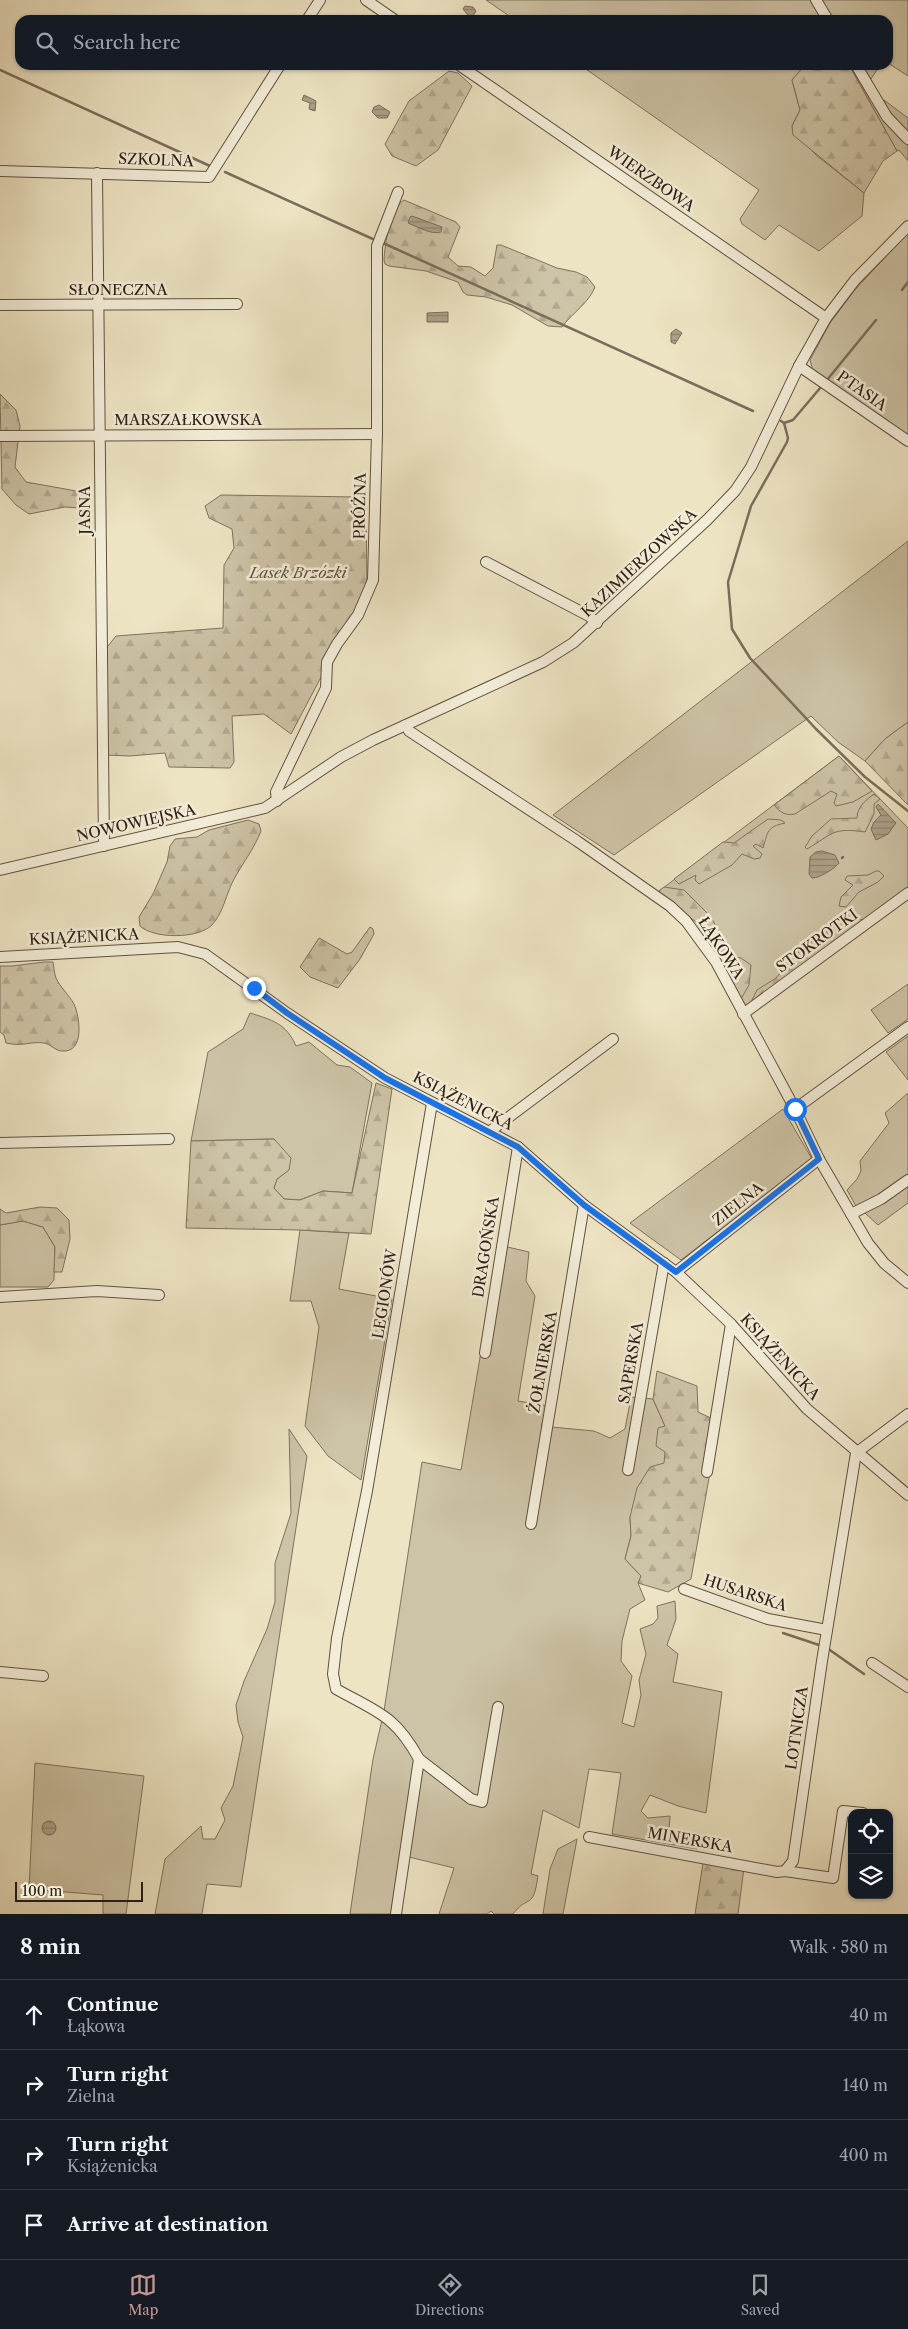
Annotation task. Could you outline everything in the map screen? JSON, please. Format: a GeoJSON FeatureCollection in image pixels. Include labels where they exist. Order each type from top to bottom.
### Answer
{"type":"FeatureCollection","features":[{"type":"Feature","properties":{"kind":"street"},"geometry":{"type":"LineString","coordinates":[[311,15],[320,0]]}},
{"type":"Feature","properties":{"kind":"street"},"geometry":{"type":"LineString","coordinates":[[366,0],[388,15]]}},
{"type":"Feature","properties":{"kind":"street"},"geometry":{"type":"LineString","coordinates":[[816,0],[825,15]]}},
{"type":"Feature","properties":{"kind":"street","name":"SZKOLNA"},"geometry":{"type":"LineString","coordinates":[[0,171],[209,177],[277,70]]}},
{"type":"Feature","properties":{"kind":"street","name":"WIERZBOWA"},"geometry":{"type":"LineString","coordinates":[[466,70],[826,318]]}},
{"type":"Feature","properties":{"kind":"street"},"geometry":{"type":"LineString","coordinates":[[859,70],[887,117],[908,139]]}},
{"type":"Feature","properties":{"kind":"street","name":"JASNA"},"geometry":{"type":"LineString","coordinates":[[97,173],[104,846]]}},
{"type":"Feature","properties":{"kind":"street","name":"PRÓŻNA"},"geometry":{"type":"LineString","coordinates":[[277,801],[276,792],[326,688],[327,662],[337,644],[358,616],[373,580],[377,246],[398,192]]}},
{"type":"Feature","properties":{"kind":"street","name":"KAZIMIERZOWSKA"},"geometry":{"type":"LineString","coordinates":[[277,801],[326,766],[406,725],[543,662],[573,643],[597,623],[735,491],[755,460],[800,366],[826,318],[855,280],[908,226]]}},
{"type":"Feature","properties":{"kind":"street","name":"SŁONECZNA"},"geometry":{"type":"LineString","coordinates":[[0,305],[237,304]]}},
{"type":"Feature","properties":{"kind":"street","name":"PTASIA"},"geometry":{"type":"LineString","coordinates":[[800,366],[908,441]]}},
{"type":"Feature","properties":{"kind":"street","name":"MARSZAŁKOWSKA"},"geometry":{"type":"LineString","coordinates":[[0,436],[376,434]]}},
{"type":"Feature","properties":{"kind":"street"},"geometry":{"type":"LineString","coordinates":[[486,562],[589,616],[597,623]]}},
{"type":"Feature","properties":{"kind":"street","name":"ŁĄKOWA"},"geometry":{"type":"LineString","coordinates":[[406,725],[409,731],[577,841],[670,906],[686,921],[716,962],[795,1109],[819,1159],[868,1243],[884,1262],[908,1282]]}},
{"type":"Feature","properties":{"kind":"street","name":"NOWOWIEJSKA"},"geometry":{"type":"LineString","coordinates":[[0,870],[246,814],[277,801]]}},
{"type":"Feature","properties":{"kind":"street","name":"STOKROTKI"},"geometry":{"type":"LineString","coordinates":[[744,1014],[908,893]]}},
{"type":"Feature","properties":{"kind":"street","name":"KSIĄŻENICKA"},"geometry":{"type":"LineString","coordinates":[[0,957],[178,947],[205,954],[287,1013],[385,1078],[518,1147],[584,1205],[676,1272],[731,1324],[806,1409],[908,1495]]}},
{"type":"Feature","properties":{"kind":"street"},"geometry":{"type":"LineString","coordinates":[[795,1109],[908,1027]]}},
{"type":"Feature","properties":{"kind":"street"},"geometry":{"type":"LineString","coordinates":[[489,1132],[613,1039]]}},
{"type":"Feature","properties":{"kind":"street","name":"LEGIONÓW"},"geometry":{"type":"LineString","coordinates":[[419,1759],[409,1740],[395,1724],[384,1715],[336,1689],[333,1674],[337,1638],[367,1491],[432,1103]]}},
{"type":"Feature","properties":{"kind":"street"},"geometry":{"type":"LineString","coordinates":[[0,1143],[169,1139]]}},
{"type":"Feature","properties":{"kind":"street","name":"DRAGOŃSKA"},"geometry":{"type":"LineString","coordinates":[[485,1352],[518,1147]]}},
{"type":"Feature","properties":{"kind":"street","name":"ZIELNA"},"geometry":{"type":"LineString","coordinates":[[676,1272],[819,1159]]}},
{"type":"Feature","properties":{"kind":"street"},"geometry":{"type":"LineString","coordinates":[[851,1214],[880,1199],[908,1180]]}},
{"type":"Feature","properties":{"kind":"street","name":"ŻOŁNIERSKA"},"geometry":{"type":"LineString","coordinates":[[530,1524],[584,1205]]}},
{"type":"Feature","properties":{"kind":"street","name":"SAPERSKA"},"geometry":{"type":"LineString","coordinates":[[628,1470],[664,1262]]}},
{"type":"Feature","properties":{"kind":"street"},"geometry":{"type":"LineString","coordinates":[[0,1297],[97,1291],[159,1295]]}},
{"type":"Feature","properties":{"kind":"street"},"geometry":{"type":"LineString","coordinates":[[707,1472],[731,1324]]}},
{"type":"Feature","properties":{"kind":"street"},"geometry":{"type":"LineString","coordinates":[[856,1453],[908,1414]]}},
{"type":"Feature","properties":{"kind":"street","name":"LOTNICZA"},"geometry":{"type":"LineString","coordinates":[[786,1871],[793,1862],[856,1453]]}},
{"type":"Feature","properties":{"kind":"street","name":"HUSARSKA"},"geometry":{"type":"LineString","coordinates":[[684,1588],[768,1619],[828,1630]]}},
{"type":"Feature","properties":{"kind":"street"},"geometry":{"type":"LineString","coordinates":[[872,1663],[908,1687]]}},
{"type":"Feature","properties":{"kind":"street"},"geometry":{"type":"LineString","coordinates":[[0,1672],[43,1676]]}},
{"type":"Feature","properties":{"kind":"street"},"geometry":{"type":"LineString","coordinates":[[396,1914],[419,1759],[471,1798],[482,1802],[498,1706]]}},
{"type":"Feature","properties":{"kind":"street"},"geometry":{"type":"LineString","coordinates":[[786,1871],[833,1878],[843,1811],[848,1812]]}},
{"type":"Feature","properties":{"kind":"street","name":"MINERSKA"},"geometry":{"type":"LineString","coordinates":[[589,1837],[777,1872],[786,1871]]}},
{"type":"Feature","properties":{"kind":"green space"},"geometry":{"type":"Polygon","coordinates":[[[486,0],[813,0],[822,15],[508,15],[486,0]]]}},
{"type":"Feature","properties":{"kind":"green space"},"geometry":{"type":"Polygon","coordinates":[[[821,0],[908,0],[908,76],[893,66],[893,15],[830,15],[821,0]]]}},
{"type":"Feature","properties":{"kind":"green space"},"geometry":{"type":"Polygon","coordinates":[[[587,70],[801,70],[792,80],[800,110],[792,126],[816,155],[864,193],[862,216],[819,251],[779,225],[765,240],[742,224],[740,219],[759,190],[587,70]]]}},
{"type":"Feature","properties":{"kind":"green space"},"geometry":{"type":"Polygon","coordinates":[[[801,70],[852,70],[897,151],[883,161],[864,193],[793,135],[792,126],[800,110],[792,80],[801,70]]]}},
{"type":"Feature","properties":{"kind":"green space"},"geometry":{"type":"Polygon","coordinates":[[[852,70],[854,70],[886,123],[908,145],[908,161],[899,150],[897,151],[852,70]]]}},
{"type":"Feature","properties":{"kind":"green space"},"geometry":{"type":"Polygon","coordinates":[[[865,70],[877,70],[871,79],[865,70]]]}},
{"type":"Feature","properties":{"kind":"green space"},"geometry":{"type":"Polygon","coordinates":[[[449,71],[458,73],[472,86],[438,150],[416,166],[392,156],[385,144],[409,101],[449,71]]]}},
{"type":"Feature","properties":{"kind":"green space"},"geometry":{"type":"Polygon","coordinates":[[[884,100],[908,118],[908,132],[887,109],[884,100]]]}},
{"type":"Feature","properties":{"kind":"green space"},"geometry":{"type":"Polygon","coordinates":[[[404,200],[456,222],[460,227],[448,257],[458,266],[471,267],[485,276],[493,268],[497,245],[501,245],[557,268],[576,272],[587,277],[595,287],[585,303],[562,327],[548,326],[512,305],[486,297],[467,295],[463,292],[458,282],[426,271],[389,266],[385,264],[384,260],[389,227],[395,210],[404,200]]]}},
{"type":"Feature","properties":{"kind":"green space"},"geometry":{"type":"Polygon","coordinates":[[[908,232],[908,437],[813,371],[810,360],[830,323],[854,291],[908,232]]]}},
{"type":"Feature","properties":{"kind":"green space"},"geometry":{"type":"Polygon","coordinates":[[[0,394],[16,410],[20,426],[15,467],[26,482],[82,492],[86,498],[79,508],[65,507],[29,514],[16,505],[2,489],[0,394]]]}},
{"type":"Feature","properties":{"kind":"green space","name":"Lasek Brzózki"},"geometry":{"type":"Polygon","coordinates":[[[221,495],[358,497],[366,502],[367,590],[291,734],[264,714],[232,716],[234,762],[230,768],[169,767],[165,753],[130,756],[104,755],[104,651],[116,636],[223,628],[224,565],[234,548],[232,529],[209,518],[205,506],[221,495]]]}},
{"type":"Feature","properties":{"kind":"green space"},"geometry":{"type":"Polygon","coordinates":[[[908,541],[908,722],[885,739],[865,761],[838,742],[811,716],[614,855],[553,815],[908,541]]]}},
{"type":"Feature","properties":{"kind":"green space"},"geometry":{"type":"Polygon","coordinates":[[[908,722],[908,805],[865,761],[885,739],[908,722]]]}},
{"type":"Feature","properties":{"kind":"green space"},"geometry":{"type":"Polygon","coordinates":[[[839,756],[908,828],[908,888],[749,1006],[745,1005],[723,965],[726,959],[719,948],[710,947],[696,922],[659,891],[839,756]]]}},
{"type":"Feature","properties":{"kind":"green space"},"geometry":{"type":"Polygon","coordinates":[[[839,756],[872,791],[853,802],[836,806],[834,803],[837,794],[831,791],[795,814],[783,813],[778,810],[774,805],[839,756]]]}},
{"type":"Feature","properties":{"kind":"green space"},"geometry":{"type":"Polygon","coordinates":[[[874,794],[880,799],[874,804],[874,814],[865,832],[839,831],[807,849],[805,847],[812,836],[831,819],[857,818],[860,807],[874,794]]]}},
{"type":"Feature","properties":{"kind":"green space"},"geometry":{"type":"Polygon","coordinates":[[[768,819],[781,820],[785,823],[771,828],[763,848],[756,844],[753,846],[762,854],[760,858],[754,859],[742,854],[732,865],[699,884],[695,880],[696,875],[679,884],[674,879],[723,842],[734,843],[768,819]]]}},
{"type":"Feature","properties":{"kind":"green space"},"geometry":{"type":"Polygon","coordinates":[[[248,820],[259,824],[261,831],[233,881],[222,909],[212,925],[197,933],[176,936],[155,933],[140,926],[139,917],[153,894],[167,862],[170,846],[175,839],[197,837],[209,830],[248,820]]]}},
{"type":"Feature","properties":{"kind":"green space"},"geometry":{"type":"Polygon","coordinates":[[[879,871],[884,876],[878,882],[859,892],[846,907],[839,906],[841,897],[853,885],[845,880],[847,876],[868,875],[879,871]]]}},
{"type":"Feature","properties":{"kind":"green space"},"geometry":{"type":"Polygon","coordinates":[[[664,887],[684,890],[711,917],[722,938],[723,942],[719,948],[710,947],[696,922],[660,894],[659,891],[664,887]]]}},
{"type":"Feature","properties":{"kind":"green space"},"geometry":{"type":"Polygon","coordinates":[[[859,919],[865,920],[749,1006],[757,990],[776,978],[802,948],[840,923],[859,919]]]}},
{"type":"Feature","properties":{"kind":"green space"},"geometry":{"type":"Polygon","coordinates":[[[370,927],[373,929],[374,934],[360,959],[338,988],[310,977],[300,967],[319,938],[347,954],[352,952],[370,927]]]}},
{"type":"Feature","properties":{"kind":"green space"},"geometry":{"type":"Polygon","coordinates":[[[732,956],[741,958],[751,965],[749,985],[741,999],[723,965],[726,959],[732,956]]]}},
{"type":"Feature","properties":{"kind":"green space"},"geometry":{"type":"Polygon","coordinates":[[[53,962],[56,978],[74,1004],[78,1017],[79,1033],[74,1046],[69,1050],[60,1051],[44,1043],[6,1043],[4,1035],[0,1032],[0,966],[53,962]]]}},
{"type":"Feature","properties":{"kind":"green space"},"geometry":{"type":"Polygon","coordinates":[[[908,984],[908,1019],[888,1033],[871,1010],[908,984]]]}},
{"type":"Feature","properties":{"kind":"green space"},"geometry":{"type":"Polygon","coordinates":[[[250,1013],[272,1020],[283,1027],[296,1046],[309,1042],[337,1065],[350,1067],[372,1083],[352,1193],[323,1191],[300,1200],[284,1199],[274,1188],[277,1179],[289,1170],[274,1139],[191,1141],[208,1052],[243,1029],[250,1013]]]}},
{"type":"Feature","properties":{"kind":"green space"},"geometry":{"type":"Polygon","coordinates":[[[908,1036],[908,1080],[886,1052],[908,1036]]]}},
{"type":"Feature","properties":{"kind":"green space"},"geometry":{"type":"Polygon","coordinates":[[[376,1083],[392,1089],[371,1234],[300,1230],[186,1228],[191,1141],[274,1139],[291,1158],[289,1170],[277,1179],[274,1188],[284,1199],[300,1200],[323,1191],[352,1193],[376,1083]]]}},
{"type":"Feature","properties":{"kind":"green space"},"geometry":{"type":"Polygon","coordinates":[[[908,1093],[908,1203],[878,1225],[865,1213],[861,1215],[847,1190],[857,1179],[861,1171],[860,1161],[889,1123],[885,1113],[908,1093]]]}},
{"type":"Feature","properties":{"kind":"green space"},"geometry":{"type":"Polygon","coordinates":[[[783,1109],[812,1159],[681,1260],[630,1223],[783,1109]]]}},
{"type":"Feature","properties":{"kind":"green space"},"geometry":{"type":"Polygon","coordinates":[[[40,1207],[57,1208],[69,1220],[70,1239],[62,1272],[54,1272],[55,1247],[43,1227],[23,1221],[0,1225],[0,1209],[6,1213],[40,1207]]]}},
{"type":"Feature","properties":{"kind":"green space"},"geometry":{"type":"Polygon","coordinates":[[[23,1221],[43,1227],[55,1247],[54,1280],[48,1287],[0,1287],[0,1225],[23,1221]]]}},
{"type":"Feature","properties":{"kind":"green space"},"geometry":{"type":"Polygon","coordinates":[[[300,1230],[349,1233],[339,1289],[392,1299],[361,1480],[328,1456],[305,1426],[319,1327],[311,1301],[290,1301],[300,1230]]]}},
{"type":"Feature","properties":{"kind":"green space"},"geometry":{"type":"Polygon","coordinates":[[[499,1245],[529,1252],[526,1281],[535,1296],[518,1401],[549,1406],[541,1426],[594,1431],[610,1438],[625,1429],[631,1397],[653,1399],[665,1426],[666,1466],[630,1517],[631,1536],[625,1559],[641,1576],[638,1583],[645,1600],[630,1609],[622,1641],[621,1661],[632,1676],[622,1723],[634,1727],[641,1695],[639,1680],[646,1654],[640,1629],[653,1624],[658,1618],[657,1606],[675,1601],[676,1619],[667,1645],[678,1654],[673,1682],[722,1692],[706,1813],[678,1806],[650,1795],[641,1811],[648,1818],[670,1816],[669,1831],[697,1849],[612,1834],[621,1773],[589,1769],[579,1828],[543,1810],[531,1874],[538,1876],[534,1894],[529,1901],[518,1908],[513,1914],[494,1914],[491,1911],[487,1914],[439,1914],[454,1868],[401,1855],[391,1914],[350,1914],[373,1759],[384,1711],[422,1462],[461,1470],[499,1245]]]}},
{"type":"Feature","properties":{"kind":"green space"},"geometry":{"type":"Polygon","coordinates":[[[657,1371],[697,1386],[698,1412],[719,1422],[691,1579],[668,1592],[638,1583],[641,1576],[625,1559],[631,1536],[630,1517],[637,1488],[650,1467],[664,1463],[665,1452],[656,1446],[658,1428],[665,1426],[653,1399],[657,1371]]]}},
{"type":"Feature","properties":{"kind":"green space"},"geometry":{"type":"Polygon","coordinates":[[[289,1429],[307,1456],[241,1887],[207,1884],[202,1914],[155,1914],[165,1859],[201,1826],[203,1839],[215,1839],[225,1820],[221,1808],[233,1786],[243,1737],[238,1722],[236,1705],[244,1681],[267,1629],[275,1602],[275,1563],[291,1513],[289,1429]]]}},
{"type":"Feature","properties":{"kind":"green space"},"geometry":{"type":"Polygon","coordinates":[[[35,1763],[144,1776],[126,1914],[103,1914],[103,1895],[29,1889],[35,1763]]]}},
{"type":"Feature","properties":{"kind":"green space"},"geometry":{"type":"Polygon","coordinates":[[[577,1839],[563,1914],[543,1914],[550,1869],[558,1849],[577,1839]]]}},
{"type":"Feature","properties":{"kind":"green space"},"geometry":{"type":"Polygon","coordinates":[[[703,1863],[744,1868],[738,1914],[695,1914],[703,1863]]]}},
{"type":"Feature","properties":{"kind":"shaded area"},"geometry":{"type":"Polygon","coordinates":[[[465,6],[473,7],[476,11],[474,15],[468,15],[463,9],[465,6]]]}},
{"type":"Feature","properties":{"kind":"shaded area"},"geometry":{"type":"Polygon","coordinates":[[[304,95],[316,101],[315,111],[309,109],[310,103],[302,100],[304,95]]]}},
{"type":"Feature","properties":{"kind":"shaded area"},"geometry":{"type":"Polygon","coordinates":[[[379,105],[390,112],[387,118],[378,118],[372,112],[374,107],[379,105]]]}},
{"type":"Feature","properties":{"kind":"shaded area"},"geometry":{"type":"Polygon","coordinates":[[[412,216],[442,227],[441,232],[429,232],[408,223],[412,216]]]}},
{"type":"Feature","properties":{"kind":"shaded area"},"geometry":{"type":"Polygon","coordinates":[[[448,312],[448,322],[427,322],[427,313],[448,312]]]}},
{"type":"Feature","properties":{"kind":"shaded area"},"geometry":{"type":"Polygon","coordinates":[[[676,329],[682,333],[675,344],[671,342],[671,333],[676,329]]]}},
{"type":"Feature","properties":{"kind":"shaded area"},"geometry":{"type":"Polygon","coordinates":[[[878,804],[896,823],[888,834],[876,840],[871,829],[874,822],[881,815],[876,807],[878,804]]]}},
{"type":"Feature","properties":{"kind":"shaded area"},"geometry":{"type":"Polygon","coordinates":[[[822,851],[835,855],[839,863],[827,873],[812,878],[809,874],[810,857],[816,852],[822,851]]]}},
{"type":"Feature","properties":{"kind":"shaded area"},"geometry":{"type":"Polygon","coordinates":[[[49,1821],[54,1823],[56,1828],[54,1833],[49,1835],[44,1833],[42,1828],[44,1823],[49,1821]]]}},
{"type":"Feature","properties":{"kind":"waterway"},"geometry":{"type":"LineString","coordinates":[[0,70],[210,166]]}},
{"type":"Feature","properties":{"kind":"waterway"},"geometry":{"type":"LineString","coordinates":[[225,172],[375,240]]}},
{"type":"Feature","properties":{"kind":"waterway"},"geometry":{"type":"LineString","coordinates":[[383,243],[753,411]]}},
{"type":"Feature","properties":{"kind":"waterway"},"geometry":{"type":"LineString","coordinates":[[902,290],[908,282]]}},
{"type":"Feature","properties":{"kind":"waterway"},"geometry":{"type":"LineString","coordinates":[[827,380],[876,320]]}},
{"type":"Feature","properties":{"kind":"waterway"},"geometry":{"type":"LineString","coordinates":[[784,423],[793,420],[821,387]]}},
{"type":"Feature","properties":{"kind":"waterway"},"geometry":{"type":"LineString","coordinates":[[781,421],[784,423],[788,438],[787,442],[751,506],[728,582],[732,629],[750,658],[816,729],[865,777],[908,811]]}},
{"type":"Feature","properties":{"kind":"waterway"},"geometry":{"type":"LineString","coordinates":[[783,1633],[819,1645]]}},
{"type":"Feature","properties":{"kind":"waterway"},"geometry":{"type":"LineString","coordinates":[[827,1648],[864,1674]]}},
{"type":"Feature","properties":{"kind":"route"},"geometry":{"type":"LineString","coordinates":[[254,988],[287,1013],[385,1078],[518,1147],[584,1205],[676,1272],[819,1159],[795,1109]]}}]}
